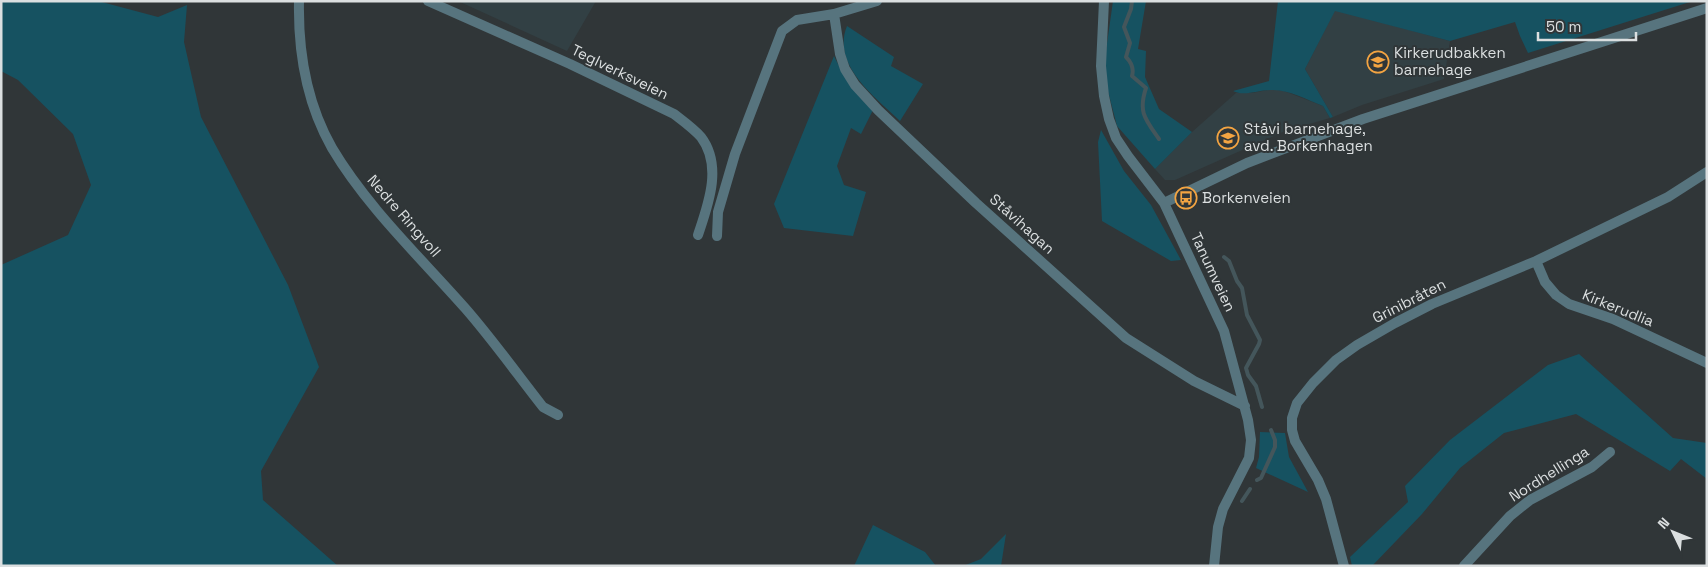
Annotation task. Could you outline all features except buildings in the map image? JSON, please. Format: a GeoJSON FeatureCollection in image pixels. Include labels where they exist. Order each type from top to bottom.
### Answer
{"type":"FeatureCollection","features":[{"type":"Feature","properties":{"kind":"street","name":"Nedre Ringvoll"},"geometry":{"type":"LineString","coordinates":[[299,1],[302,58],[314,105],[331,146],[357,185],[467,310],[543,407],[558,415]]}},
{"type":"Feature","properties":{"kind":"street","name":"Teglverksveien"},"geometry":{"type":"LineString","coordinates":[[428,1],[570,64],[674,114],[686,123],[700,136],[711,157],[713,179],[708,204],[698,235]]}},
{"type":"Feature","properties":{"kind":"street"},"geometry":{"type":"LineString","coordinates":[[717,236],[718,212],[735,154],[782,31],[797,20],[834,14],[877,1]]}},
{"type":"Feature","properties":{"kind":"street","name":"Tanumveien"},"geometry":{"type":"LineString","coordinates":[[1104,1],[1101,66],[1104,96],[1109,119],[1116,138],[1164,203],[1224,331],[1248,420],[1249,458],[1223,509],[1218,527],[1214,566]]}},
{"type":"Feature","properties":{"kind":"street"},"geometry":{"type":"LineString","coordinates":[[1164,203],[1247,163],[1363,119],[1707,8]]}},
{"type":"Feature","properties":{"kind":"street","name":"Ståvihagan"},"geometry":{"type":"LineString","coordinates":[[834,14],[840,54],[846,69],[855,85],[878,110],[976,203],[1126,338],[1194,381],[1245,406]]}},
{"type":"Feature","properties":{"kind":"street","name":"Grinibråten"},"geometry":{"type":"LineString","coordinates":[[1344,566],[1326,499],[1318,480],[1295,441],[1292,430],[1292,418],[1297,403],[1336,360],[1356,345],[1432,304],[1536,261],[1668,197],[1707,172]]}},
{"type":"Feature","properties":{"kind":"street","name":"Kirkerudlia"},"geometry":{"type":"LineString","coordinates":[[1536,261],[1545,282],[1556,295],[1569,304],[1613,319],[1707,363]]}},
{"type":"Feature","properties":{"kind":"street","name":"Nordhellinga"},"geometry":{"type":"LineString","coordinates":[[1464,566],[1510,516],[1530,500],[1592,467],[1610,452]]}},
{"type":"Feature","properties":{"kind":"shaded area"},"geometry":{"type":"Polygon","coordinates":[[[1,1],[98,1],[158,17],[187,5],[184,42],[201,117],[288,285],[319,367],[261,471],[263,500],[338,566],[1,566],[1,265],[68,235],[91,185],[73,134],[18,80],[1,71],[1,1]]]}},
{"type":"Feature","properties":{"kind":"shaded area"},"geometry":{"type":"Polygon","coordinates":[[[458,1],[596,1],[567,51],[458,1]]]}},
{"type":"Feature","properties":{"kind":"shaded area"},"geometry":{"type":"Polygon","coordinates":[[[1113,1],[1146,1],[1138,49],[1146,51],[1145,77],[1159,109],[1192,132],[1155,169],[1117,126],[1103,72],[1113,1]]]}},
{"type":"Feature","properties":{"kind":"shaded area"},"geometry":{"type":"Polygon","coordinates":[[[1278,1],[1693,1],[1528,53],[1515,22],[1450,41],[1335,11],[1305,69],[1333,117],[1330,118],[1323,106],[1279,90],[1248,93],[1233,91],[1269,81],[1278,1]]]}},
{"type":"Feature","properties":{"kind":"shaded area","name":"Kirkerudbakken barnehage"},"geometry":{"type":"Polygon","coordinates":[[[1335,10],[1450,41],[1444,79],[1362,105],[1333,117],[1305,69],[1335,10]]]}},
{"type":"Feature","properties":{"kind":"shaded area"},"geometry":{"type":"Polygon","coordinates":[[[847,26],[894,57],[891,66],[923,84],[900,121],[868,91],[850,67],[845,54],[844,40],[847,26]]]}},
{"type":"Feature","properties":{"kind":"shaded area"},"geometry":{"type":"Polygon","coordinates":[[[834,56],[850,85],[873,110],[861,134],[851,128],[837,166],[844,185],[866,192],[853,236],[784,228],[774,204],[834,56]]]}},
{"type":"Feature","properties":{"kind":"shaded area","name":"Ståvi barnehage, avd. Borkenhagen"},"geometry":{"type":"Polygon","coordinates":[[[1273,89],[1284,91],[1323,106],[1330,118],[1285,131],[1175,180],[1165,180],[1155,169],[1192,132],[1236,93],[1252,93],[1273,89]]]}},
{"type":"Feature","properties":{"kind":"shaded area"},"geometry":{"type":"Polygon","coordinates":[[[1101,130],[1124,171],[1151,205],[1181,260],[1171,261],[1102,221],[1098,142],[1101,130]]]}},
{"type":"Feature","properties":{"kind":"shaded area"},"geometry":{"type":"Polygon","coordinates":[[[1579,354],[1673,438],[1707,443],[1707,479],[1681,459],[1670,471],[1576,414],[1504,433],[1460,468],[1422,514],[1372,566],[1352,566],[1350,557],[1408,502],[1405,486],[1450,440],[1548,365],[1579,354]]]}},
{"type":"Feature","properties":{"kind":"shaded area"},"geometry":{"type":"Polygon","coordinates":[[[1260,432],[1285,433],[1289,457],[1308,492],[1256,468],[1259,457],[1260,432]]]}},
{"type":"Feature","properties":{"kind":"shaded area"},"geometry":{"type":"Polygon","coordinates":[[[873,525],[925,552],[936,566],[854,566],[873,525]]]}},
{"type":"Feature","properties":{"kind":"shaded area"},"geometry":{"type":"Polygon","coordinates":[[[1006,534],[1001,566],[963,566],[981,559],[1006,534]]]}},
{"type":"Feature","properties":{"kind":"waterway"},"geometry":{"type":"LineString","coordinates":[[1132,1],[1124,27],[1130,43],[1126,57],[1132,66],[1132,76],[1146,88],[1143,103],[1144,115],[1159,139]]}},
{"type":"Feature","properties":{"kind":"waterway"},"geometry":{"type":"LineString","coordinates":[[1224,257],[1229,261],[1242,288],[1247,315],[1260,340],[1246,368],[1248,375],[1256,386],[1262,407]]}},
{"type":"Feature","properties":{"kind":"waterway"},"geometry":{"type":"LineString","coordinates":[[1257,480],[1261,478],[1275,447],[1275,440],[1271,430]]}},
{"type":"Feature","properties":{"kind":"waterway"},"geometry":{"type":"LineString","coordinates":[[1242,501],[1250,489]]}},
{"type":"Feature","properties":{"kind":"place","name":"Kirkerudbakken barnehage"},"geometry":{"type":"Point","coordinates":[1378,62]}},
{"type":"Feature","properties":{"kind":"place","name":"Ståvi barnehage, avd. Borkenhagen"},"geometry":{"type":"Point","coordinates":[1228,138]}},
{"type":"Feature","properties":{"kind":"place","name":"Borkenveien"},"geometry":{"type":"Point","coordinates":[1186,198]}}]}
